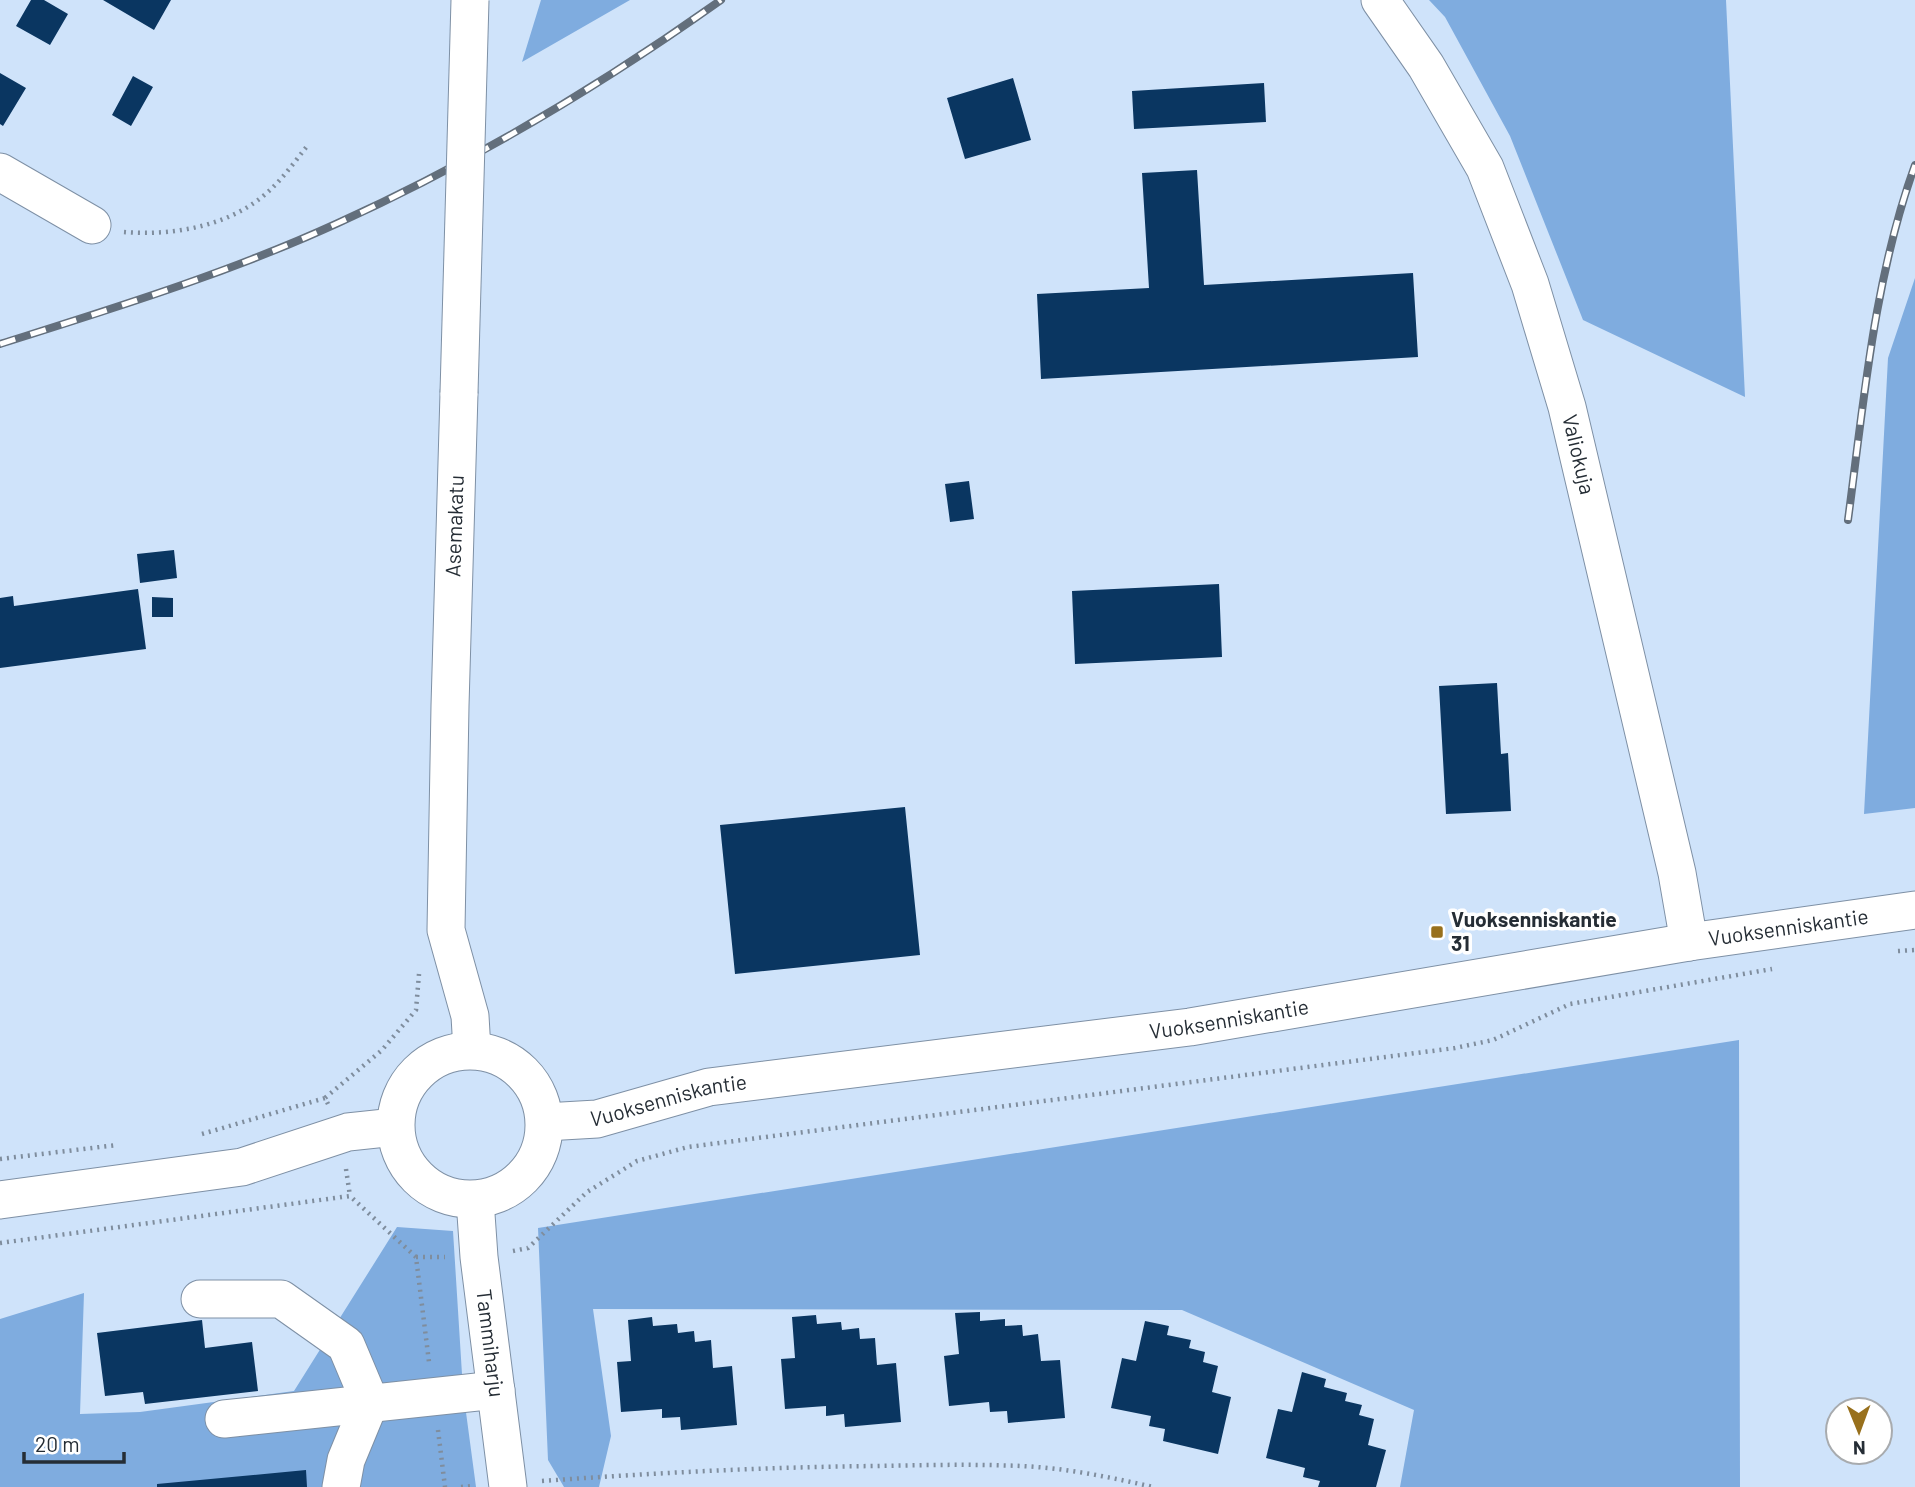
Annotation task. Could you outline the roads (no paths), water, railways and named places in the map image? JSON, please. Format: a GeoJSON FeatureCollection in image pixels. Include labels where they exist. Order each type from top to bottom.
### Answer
{"type":"FeatureCollection","features":[{"type":"Feature","properties":{"kind":"street","name":"Asemakatu"},"geometry":{"type":"LineString","coordinates":[[470,0],[446,930],[470,1016],[472,1050]]}},
{"type":"Feature","properties":{"kind":"street","name":"Valiokuja"},"geometry":{"type":"LineString","coordinates":[[1380,0],[1426,66],[1485,168],[1530,284],[1567,407],[1677,873],[1689,942]]}},
{"type":"Feature","properties":{"kind":"street"},"geometry":{"type":"LineString","coordinates":[[0,172],[92,225]]}},
{"type":"Feature","properties":{"kind":"street","name":"Vuoksenniskantie"},"geometry":{"type":"LineString","coordinates":[[545,1122],[597,1119],[709,1087],[1190,1027],[1689,942],[1904,912]]}},
{"type":"Feature","properties":{"kind":"street"},"geometry":{"type":"LineString","coordinates":[[472,1050],[494,1053],[514,1063],[530,1079],[541,1099],[545,1122],[541,1150],[526,1175],[503,1192],[475,1200],[451,1197],[429,1188],[420,1180],[411,1171],[399,1150],[395,1127],[400,1097],[417,1072],[442,1055],[472,1050]]}},
{"type":"Feature","properties":{"kind":"street"},"geometry":{"type":"LineString","coordinates":[[0,1200],[242,1167],[342,1133],[395,1127]]}},
{"type":"Feature","properties":{"kind":"street","name":"Tammiharju"},"geometry":{"type":"LineString","coordinates":[[475,1200],[479,1257],[508,1485]]}},
{"type":"Feature","properties":{"kind":"street"},"geometry":{"type":"LineString","coordinates":[[200,1299],[281,1299],[346,1345],[370,1402],[346,1460],[341,1487]]}},
{"type":"Feature","properties":{"kind":"street"},"geometry":{"type":"LineString","coordinates":[[224,1419],[496,1390]]}},
{"type":"Feature","properties":{"kind":"railway"},"geometry":{"type":"LineString","coordinates":[[0,344],[213,274],[338,223],[438,175],[535,121],[629,63],[721,0]]}},
{"type":"Feature","properties":{"kind":"railway"},"geometry":{"type":"LineString","coordinates":[[1848,520],[1865,385],[1880,296],[1889,252],[1915,165]]}},
{"type":"Feature","properties":{"kind":"place","name":"Vuoksenniskantie 31"},"geometry":{"type":"Point","coordinates":[1437,932]}}]}
